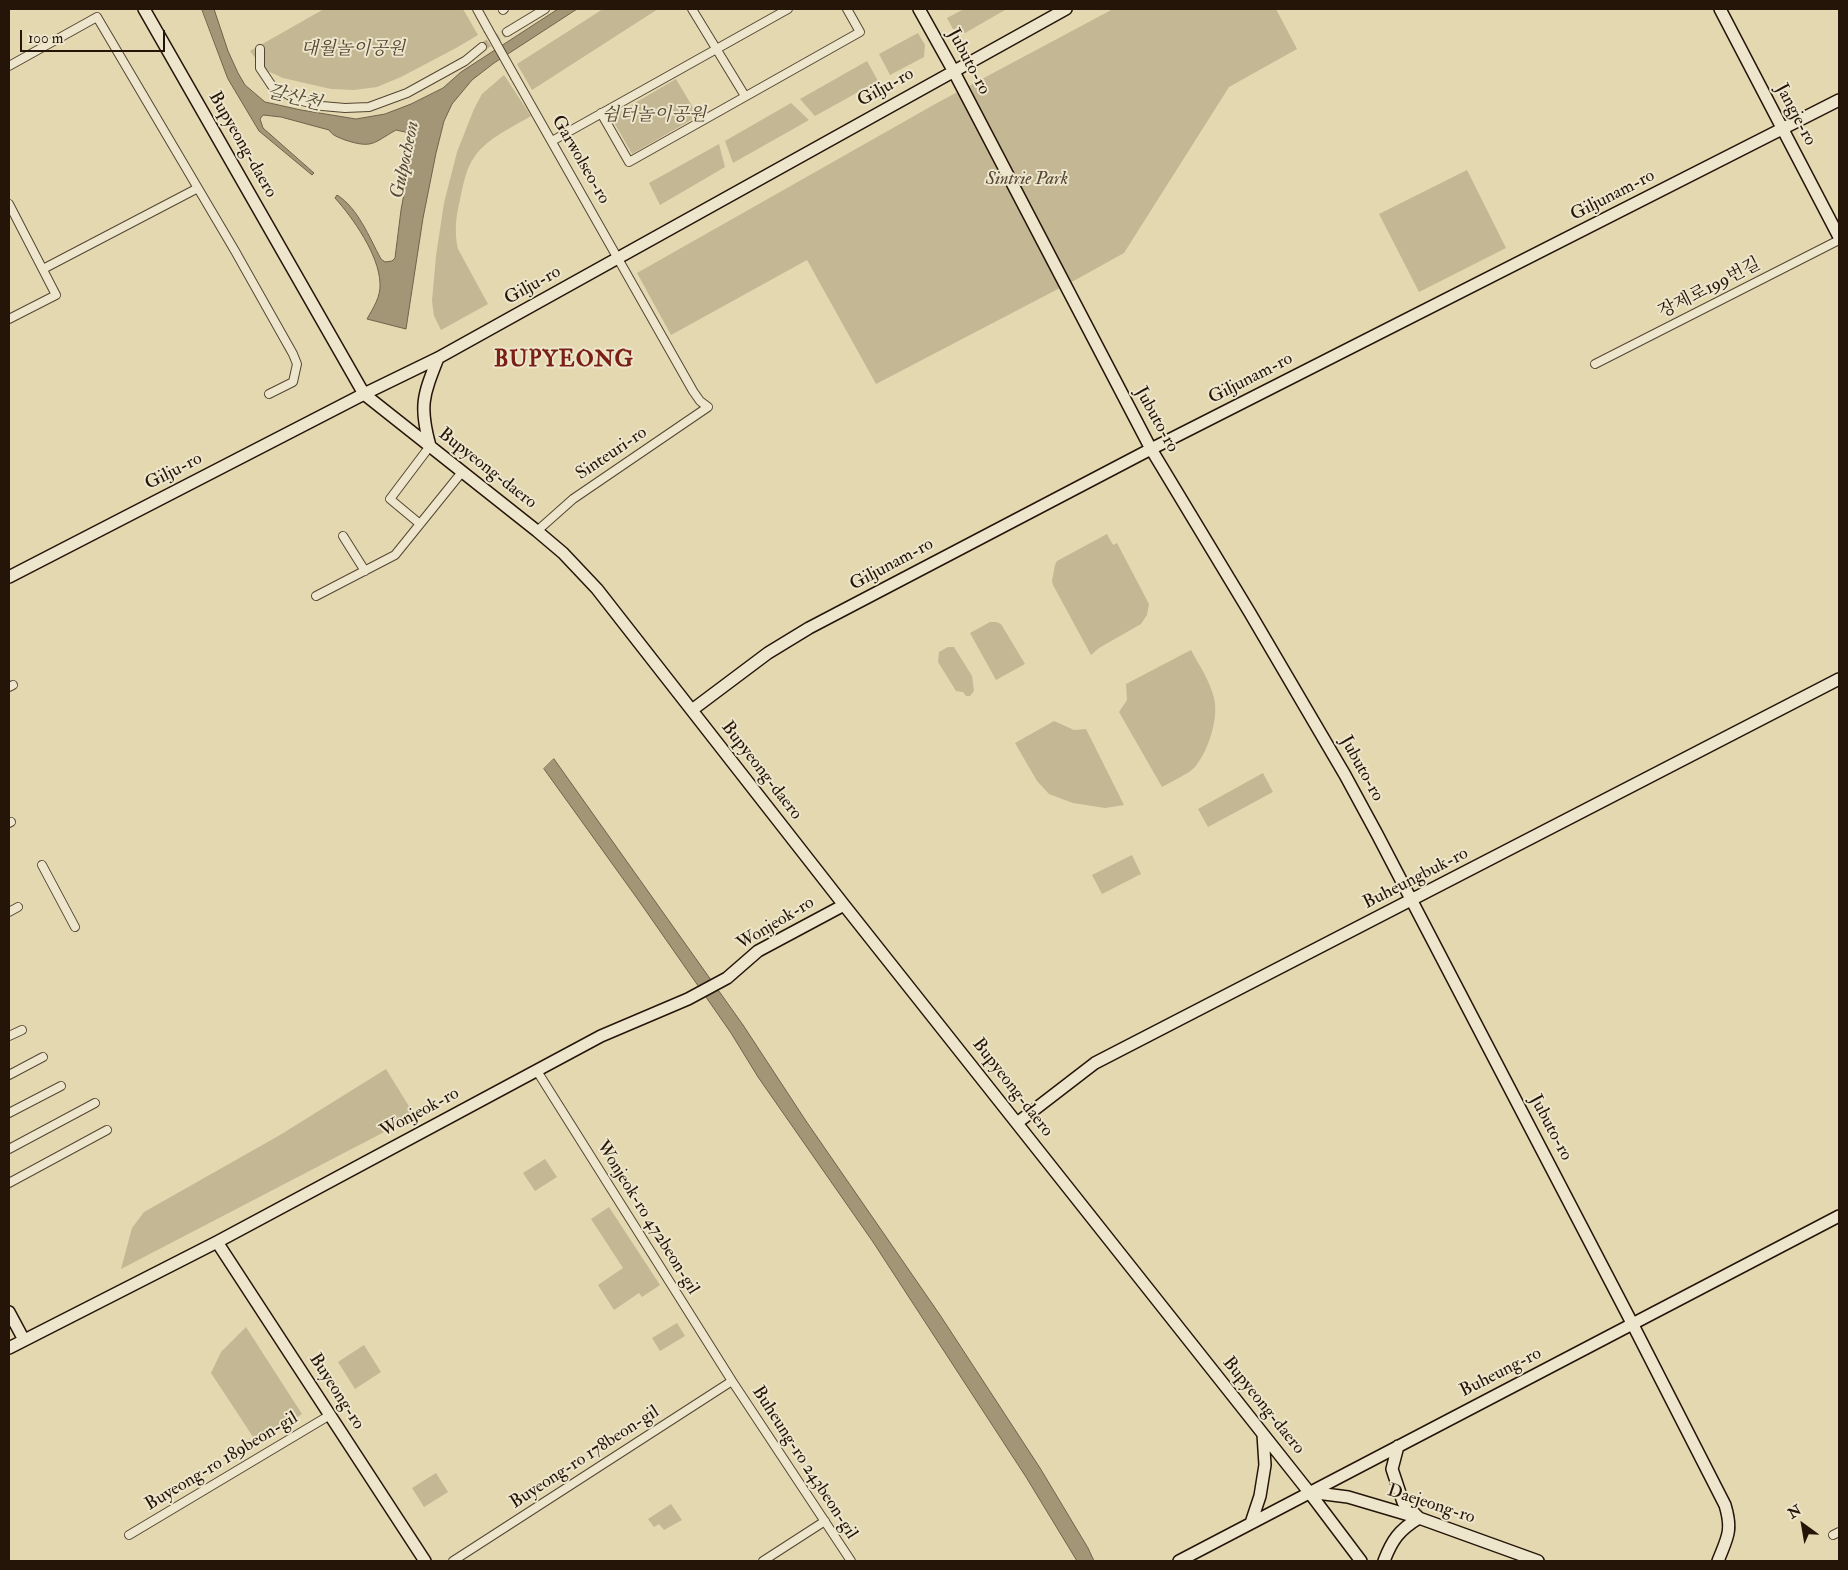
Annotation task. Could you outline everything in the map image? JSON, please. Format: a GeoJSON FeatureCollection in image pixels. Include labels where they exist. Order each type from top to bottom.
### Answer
{"type":"FeatureCollection","features":[{"type":"Feature","properties":{"kind":"main road","name":"Bupyeong-daero"},"geometry":{"type":"LineString","coordinates":[[144,9],[364,394],[537,531],[563,553],[591,582],[1309,1492],[1361,1561]]}},
{"type":"Feature","properties":{"kind":"main road","name":"Jubuto-ro"},"geometry":{"type":"LineString","coordinates":[[919,9],[953,70],[1151,449],[1345,775],[1633,1324],[1725,1505],[1730,1520],[1730,1528],[1718,1561]]}},
{"type":"Feature","properties":{"kind":"main road","name":"Gilju-ro"},"geometry":{"type":"LineString","coordinates":[[9,577],[364,394],[438,358],[619,259],[953,70],[1066,9]]}},
{"type":"Feature","properties":{"kind":"main road","name":"Jangje-ro"},"geometry":{"type":"LineString","coordinates":[[1720,9],[1839,238]]}},
{"type":"Feature","properties":{"kind":"main road","name":"Giljunam-ro"},"geometry":{"type":"LineString","coordinates":[[692,710],[768,653],[809,628],[1151,449],[1839,100]]}},
{"type":"Feature","properties":{"kind":"main road"},"geometry":{"type":"LineString","coordinates":[[430,446],[423,417],[423,405],[426,386],[438,358]]}},
{"type":"Feature","properties":{"kind":"main road","name":"Buheungbuk-ro"},"geometry":{"type":"LineString","coordinates":[[1017,1122],[1095,1064],[1839,679]]}},
{"type":"Feature","properties":{"kind":"main road","name":"Wonjeok-ro"},"geometry":{"type":"LineString","coordinates":[[9,1348],[217,1242],[601,1036],[688,999],[727,978],[758,951],[844,905]]}},
{"type":"Feature","properties":{"kind":"main road","name":"Buheung-ro"},"geometry":{"type":"LineString","coordinates":[[1180,1561],[1839,1216]]}},
{"type":"Feature","properties":{"kind":"main road","name":"Buyeong-ro"},"geometry":{"type":"LineString","coordinates":[[217,1242],[426,1561]]}},
{"type":"Feature","properties":{"kind":"main road"},"geometry":{"type":"LineString","coordinates":[[9,1312],[24,1340]]}},
{"type":"Feature","properties":{"kind":"main road"},"geometry":{"type":"LineString","coordinates":[[1251,1523],[1260,1496],[1265,1465],[1263,1434]]}},
{"type":"Feature","properties":{"kind":"main road"},"geometry":{"type":"LineString","coordinates":[[1384,1561],[1391,1542],[1408,1525],[1419,1518],[1403,1502],[1392,1469],[1398,1446]]}},
{"type":"Feature","properties":{"kind":"main road","name":"Daejeong-ro"},"geometry":{"type":"LineString","coordinates":[[1309,1492],[1348,1497],[1419,1518],[1538,1561]]}},
{"type":"Feature","properties":{"kind":"street","name":"Garwolseo-ro"},"geometry":{"type":"LineString","coordinates":[[477,9],[693,391],[700,401],[708,406]]}},
{"type":"Feature","properties":{"kind":"street"},"geometry":{"type":"LineString","coordinates":[[507,32],[545,9]]}},
{"type":"Feature","properties":{"kind":"street"},"geometry":{"type":"LineString","coordinates":[[692,9],[745,96]]}},
{"type":"Feature","properties":{"kind":"street"},"geometry":{"type":"LineString","coordinates":[[552,141],[788,9]]}},
{"type":"Feature","properties":{"kind":"street"},"geometry":{"type":"LineString","coordinates":[[601,113],[629,162],[860,32],[847,9]]}},
{"type":"Feature","properties":{"kind":"street"},"geometry":{"type":"LineString","coordinates":[[9,66],[98,17],[289,346],[297,364],[293,382],[270,394]]}},
{"type":"Feature","properties":{"kind":"street"},"geometry":{"type":"LineString","coordinates":[[260,49],[260,68],[272,86],[298,100],[322,106],[345,108],[369,106],[407,92],[448,71],[482,47]]}},
{"type":"Feature","properties":{"kind":"street"},"geometry":{"type":"LineString","coordinates":[[43,269],[198,188]]}},
{"type":"Feature","properties":{"kind":"street"},"geometry":{"type":"LineString","coordinates":[[9,204],[56,295],[9,320]]}},
{"type":"Feature","properties":{"kind":"street","name":"장제로199번길"},"geometry":{"type":"LineString","coordinates":[[1595,364],[1839,238]]}},
{"type":"Feature","properties":{"kind":"street","name":"Sinteuri-ro"},"geometry":{"type":"LineString","coordinates":[[537,531],[573,499],[708,406]]}},
{"type":"Feature","properties":{"kind":"street"},"geometry":{"type":"LineString","coordinates":[[420,524],[390,499],[430,446]]}},
{"type":"Feature","properties":{"kind":"street"},"geometry":{"type":"LineString","coordinates":[[316,596],[395,555],[462,472]]}},
{"type":"Feature","properties":{"kind":"street"},"geometry":{"type":"LineString","coordinates":[[343,536],[365,571]]}},
{"type":"Feature","properties":{"kind":"street"},"geometry":{"type":"LineString","coordinates":[[42,865],[75,927]]}},
{"type":"Feature","properties":{"kind":"street"},"geometry":{"type":"LineString","coordinates":[[9,912],[18,907]]}},
{"type":"Feature","properties":{"kind":"street"},"geometry":{"type":"LineString","coordinates":[[9,1036],[22,1030]]}},
{"type":"Feature","properties":{"kind":"street"},"geometry":{"type":"LineString","coordinates":[[9,1075],[43,1057]]}},
{"type":"Feature","properties":{"kind":"street","name":"Wonjeok-ro 472beon-gil"},"geometry":{"type":"LineString","coordinates":[[537,1071],[732,1381]]}},
{"type":"Feature","properties":{"kind":"street"},"geometry":{"type":"LineString","coordinates":[[9,1113],[61,1086]]}},
{"type":"Feature","properties":{"kind":"street"},"geometry":{"type":"LineString","coordinates":[[9,1149],[95,1103]]}},
{"type":"Feature","properties":{"kind":"street"},"geometry":{"type":"LineString","coordinates":[[9,1183],[107,1130]]}},
{"type":"Feature","properties":{"kind":"street","name":"Buheung-ro 243beon-gil"},"geometry":{"type":"LineString","coordinates":[[732,1381],[851,1561]]}},
{"type":"Feature","properties":{"kind":"street","name":"Buyeong-ro 178beon-gil"},"geometry":{"type":"LineString","coordinates":[[453,1561],[732,1381]]}},
{"type":"Feature","properties":{"kind":"street","name":"Buyeong-ro 189beon-gil"},"geometry":{"type":"LineString","coordinates":[[130,1534],[330,1415]]}},
{"type":"Feature","properties":{"kind":"street"},"geometry":{"type":"LineString","coordinates":[[762,1561],[825,1521]]}},
{"type":"Feature","properties":{"kind":"green space","name":"대월놀이공원"},"geometry":{"type":"Polygon","coordinates":[[[324,9],[463,9],[478,35],[401,77],[377,87],[354,90],[331,89],[283,78],[263,69],[250,51],[324,9]]]}},
{"type":"Feature","properties":{"kind":"green space"},"geometry":{"type":"Polygon","coordinates":[[[603,9],[658,9],[532,90],[517,64],[603,9]]]}},
{"type":"Feature","properties":{"kind":"green space"},"geometry":{"type":"Polygon","coordinates":[[[964,9],[1005,10],[965,33],[953,29],[947,18],[964,9]]]}},
{"type":"Feature","properties":{"kind":"green space","name":"Sintrie Park"},"geometry":{"type":"Polygon","coordinates":[[[1113,9],[1276,9],[1297,49],[1229,87],[1124,253],[876,384],[807,260],[671,335],[637,273],[937,103],[1113,9]]]}},
{"type":"Feature","properties":{"kind":"green space"},"geometry":{"type":"Polygon","coordinates":[[[918,33],[925,45],[924,57],[890,75],[879,54],[918,33]]]}},
{"type":"Feature","properties":{"kind":"green space"},"geometry":{"type":"Polygon","coordinates":[[[867,61],[878,81],[815,116],[800,99],[867,61]]]}},
{"type":"Feature","properties":{"kind":"green space"},"geometry":{"type":"Polygon","coordinates":[[[504,75],[531,116],[486,144],[475,156],[465,177],[456,224],[458,249],[488,304],[441,330],[434,316],[432,301],[444,203],[457,152],[474,109],[482,94],[504,75]]]}},
{"type":"Feature","properties":{"kind":"green space","name":"쉼터놀이공원"},"geometry":{"type":"Polygon","coordinates":[[[676,79],[698,116],[632,154],[611,117],[676,79]]]}},
{"type":"Feature","properties":{"kind":"green space"},"geometry":{"type":"Polygon","coordinates":[[[791,103],[809,120],[733,163],[725,141],[791,103]]]}},
{"type":"Feature","properties":{"kind":"green space"},"geometry":{"type":"Polygon","coordinates":[[[719,144],[725,167],[660,205],[649,183],[719,144]]]}},
{"type":"Feature","properties":{"kind":"green space"},"geometry":{"type":"Polygon","coordinates":[[[1467,170],[1506,248],[1419,292],[1379,214],[1467,170]]]}},
{"type":"Feature","properties":{"kind":"green space"},"geometry":{"type":"Polygon","coordinates":[[[1107,534],[1113,545],[1117,543],[1149,604],[1147,615],[1141,624],[1099,648],[1091,655],[1052,581],[1057,561],[1107,534]]]}},
{"type":"Feature","properties":{"kind":"green space"},"geometry":{"type":"Polygon","coordinates":[[[990,622],[1001,624],[1025,664],[996,680],[970,633],[990,622]]]}},
{"type":"Feature","properties":{"kind":"green space"},"geometry":{"type":"Polygon","coordinates":[[[948,647],[954,647],[972,676],[974,691],[970,696],[956,691],[938,662],[939,652],[948,647]]]}},
{"type":"Feature","properties":{"kind":"green space"},"geometry":{"type":"Polygon","coordinates":[[[1191,650],[1210,685],[1214,698],[1214,725],[1208,744],[1195,767],[1162,787],[1119,712],[1127,700],[1126,684],[1191,650]]]}},
{"type":"Feature","properties":{"kind":"green space"},"geometry":{"type":"Polygon","coordinates":[[[1054,721],[1074,730],[1086,729],[1124,805],[1105,808],[1073,803],[1049,794],[1037,781],[1015,743],[1054,721]]]}},
{"type":"Feature","properties":{"kind":"green space"},"geometry":{"type":"Polygon","coordinates":[[[1263,773],[1273,792],[1208,827],[1198,809],[1263,773]]]}},
{"type":"Feature","properties":{"kind":"green space"},"geometry":{"type":"Polygon","coordinates":[[[1132,855],[1141,874],[1102,894],[1092,875],[1132,855]]]}},
{"type":"Feature","properties":{"kind":"green space"},"geometry":{"type":"Polygon","coordinates":[[[386,1069],[415,1116],[121,1269],[132,1228],[144,1212],[280,1135],[386,1069]]]}},
{"type":"Feature","properties":{"kind":"green space"},"geometry":{"type":"Polygon","coordinates":[[[545,1159],[557,1177],[535,1191],[523,1173],[545,1159]]]}},
{"type":"Feature","properties":{"kind":"green space"},"geometry":{"type":"Polygon","coordinates":[[[609,1207],[660,1285],[642,1297],[639,1293],[614,1310],[598,1285],[623,1268],[591,1219],[609,1207]]]}},
{"type":"Feature","properties":{"kind":"green space"},"geometry":{"type":"Polygon","coordinates":[[[677,1323],[685,1336],[660,1351],[652,1338],[677,1323]]]}},
{"type":"Feature","properties":{"kind":"green space"},"geometry":{"type":"Polygon","coordinates":[[[246,1327],[302,1414],[257,1443],[211,1373],[221,1352],[246,1327]]]}},
{"type":"Feature","properties":{"kind":"green space"},"geometry":{"type":"Polygon","coordinates":[[[364,1345],[381,1372],[355,1389],[338,1362],[364,1345]]]}},
{"type":"Feature","properties":{"kind":"green space"},"geometry":{"type":"Polygon","coordinates":[[[436,1473],[448,1492],[424,1507],[412,1488],[436,1473]]]}},
{"type":"Feature","properties":{"kind":"green space"},"geometry":{"type":"Polygon","coordinates":[[[671,1504],[682,1520],[664,1530],[659,1524],[654,1527],[648,1519],[671,1504]]]}},
{"type":"Feature","properties":{"kind":"shaded area"},"geometry":{"type":"Polygon","coordinates":[[[202,9],[214,9],[228,51],[238,73],[245,85],[265,102],[356,119],[385,114],[411,104],[443,88],[461,72],[558,9],[577,9],[494,63],[472,80],[452,104],[444,121],[436,153],[423,218],[406,329],[367,319],[379,293],[379,272],[364,238],[335,198],[337,195],[351,207],[381,259],[385,262],[392,261],[395,258],[401,210],[414,141],[405,132],[396,130],[372,143],[354,143],[332,134],[329,130],[281,117],[263,115],[260,119],[263,128],[314,173],[312,175],[259,131],[228,79],[202,9]]]}},
{"type":"Feature","properties":{"kind":"shaded area"},"geometry":{"type":"Polygon","coordinates":[[[554,759],[743,1025],[806,1121],[940,1315],[1040,1468],[1094,1561],[1077,1561],[1026,1477],[873,1242],[758,1077],[731,1033],[544,769],[554,759]]]}},
{"type":"Feature","properties":{"kind":"tunnel"},"geometry":{"type":"LineString","coordinates":[[482,47],[507,32]]}},
{"type":"Feature","properties":{"kind":"district","name":"BUPYEONG"},"geometry":{"type":"Point","coordinates":[564,361]}},
{"type":"Feature","properties":{"kind":"water label","name":"갈산천"},"geometry":{"type":"Point","coordinates":[294,99]}},
{"type":"Feature","properties":{"kind":"water label","name":"Gulpocheon"},"geometry":{"type":"Point","coordinates":[406,160]}}]}
